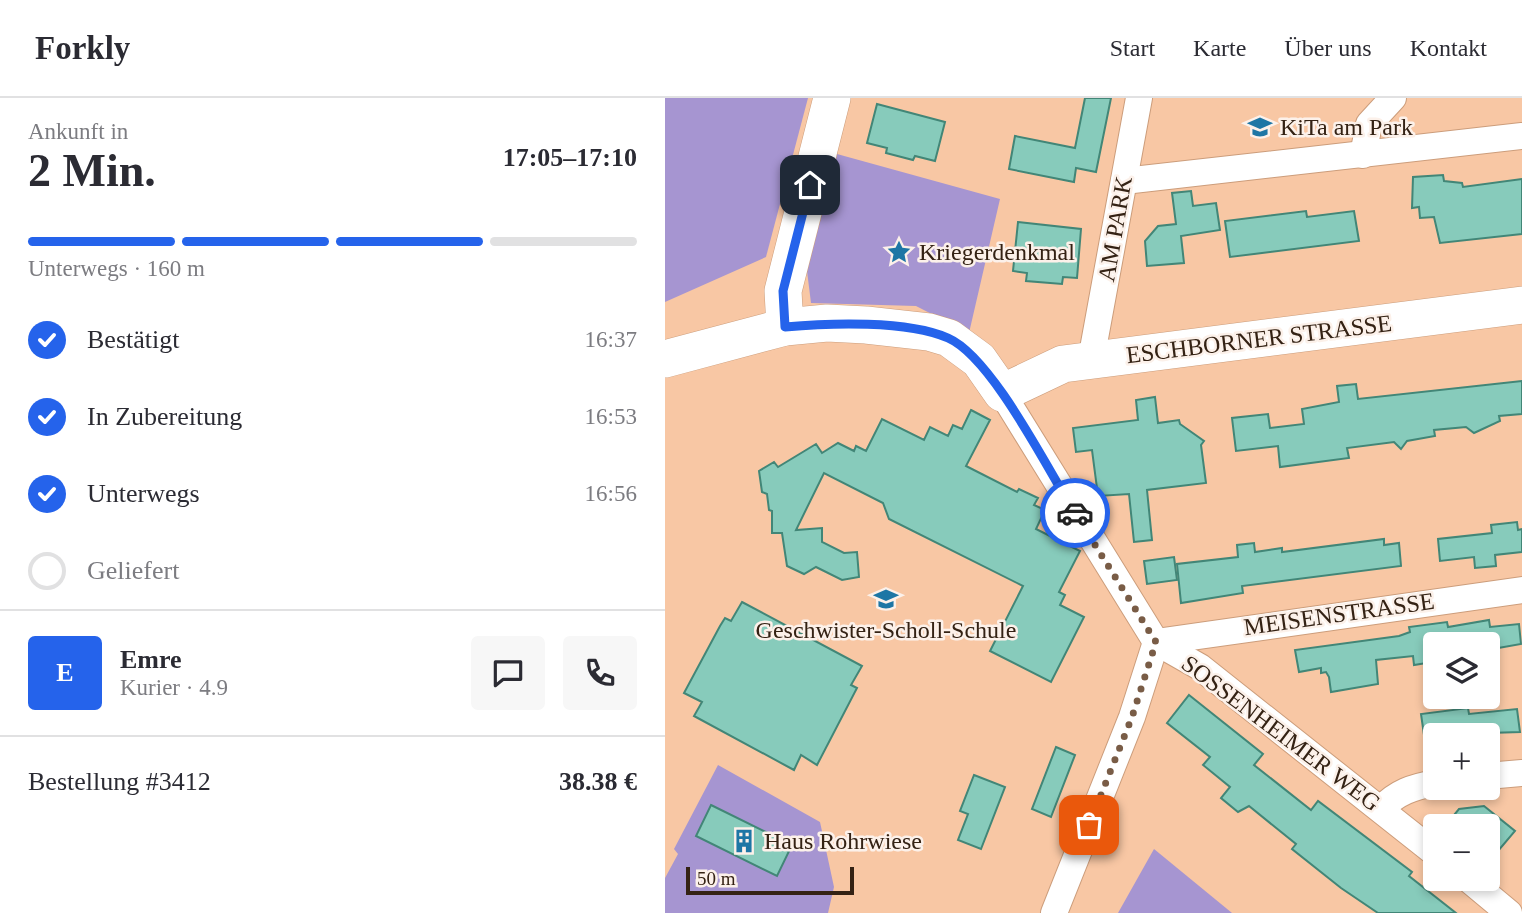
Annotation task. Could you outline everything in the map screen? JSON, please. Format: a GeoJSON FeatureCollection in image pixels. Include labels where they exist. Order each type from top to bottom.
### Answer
{"type":"FeatureCollection","features":[{"type":"Feature","properties":{"kind":"street"},"geometry":{"type":"LineString","coordinates":[[785,327],[783,291],[832,98]]}},
{"type":"Feature","properties":{"kind":"street","name":"AM PARK"},"geometry":{"type":"LineString","coordinates":[[1091,360],[1139,98]]}},
{"type":"Feature","properties":{"kind":"street"},"geometry":{"type":"LineString","coordinates":[[1363,155],[1369,124],[1393,98]]}},
{"type":"Feature","properties":{"kind":"street"},"geometry":{"type":"LineString","coordinates":[[1124,181],[1522,136]]}},
{"type":"Feature","properties":{"kind":"street","name":"ESCHBORNER STRASSE"},"geometry":{"type":"LineString","coordinates":[[1002,393],[1049,369],[1091,360],[1522,305]]}},
{"type":"Feature","properties":{"kind":"street"},"geometry":{"type":"LineString","coordinates":[[665,359],[785,327],[827,323],[929,332],[949,338],[979,360],[1002,393]]}},
{"type":"Feature","properties":{"kind":"street","name":"SOSSENHEIMER WEG"},"geometry":{"type":"LineString","coordinates":[[1002,393],[1156,642],[1200,667],[1423,843]]}},
{"type":"Feature","properties":{"kind":"street","name":"MEISENSTRASSE"},"geometry":{"type":"LineString","coordinates":[[1156,642],[1522,590]]}},
{"type":"Feature","properties":{"kind":"street"},"geometry":{"type":"LineString","coordinates":[[1054,913],[1132,717],[1156,642]]}},
{"type":"Feature","properties":{"kind":"street"},"geometry":{"type":"LineString","coordinates":[[1500,775],[1522,773]]}},
{"type":"Feature","properties":{"kind":"street"},"geometry":{"type":"LineString","coordinates":[[1381,808],[1391,798],[1411,787],[1423,784]]}},
{"type":"Feature","properties":{"kind":"street"},"geometry":{"type":"LineString","coordinates":[[1483,891],[1510,913]]}},
{"type":"Feature","properties":{"kind":"shaded area"},"geometry":{"type":"Polygon","coordinates":[[[665,98],[808,98],[766,257],[665,302],[665,98]]]}},
{"type":"Feature","properties":{"kind":"shaded area"},"geometry":{"type":"Polygon","coordinates":[[[837,154],[1000,199],[969,333],[916,306],[811,303],[807,271],[837,154]]]}},
{"type":"Feature","properties":{"kind":"shaded area"},"geometry":{"type":"Polygon","coordinates":[[[718,765],[820,822],[834,887],[828,913],[665,913],[665,878],[678,854],[674,849],[718,765]]]}},
{"type":"Feature","properties":{"kind":"shaded area"},"geometry":{"type":"Polygon","coordinates":[[[1154,849],[1232,913],[1118,913],[1154,849]]]}},
{"type":"Feature","properties":{"kind":"building"},"geometry":{"type":"Polygon","coordinates":[[[1085,98],[1111,98],[1096,172],[1076,168],[1074,182],[1009,169],[1015,136],[1075,148],[1085,98]]]}},
{"type":"Feature","properties":{"kind":"building"},"geometry":{"type":"Polygon","coordinates":[[[877,104],[945,122],[935,161],[915,156],[913,160],[886,153],[887,148],[867,143],[877,104]]]}},
{"type":"Feature","properties":{"kind":"building"},"geometry":{"type":"Polygon","coordinates":[[[1443,175],[1444,181],[1462,183],[1463,187],[1522,179],[1522,234],[1440,243],[1434,217],[1420,218],[1419,207],[1412,208],[1413,177],[1443,175]]]}},
{"type":"Feature","properties":{"kind":"building"},"geometry":{"type":"Polygon","coordinates":[[[1191,191],[1193,206],[1216,203],[1220,230],[1181,236],[1184,263],[1147,266],[1145,241],[1158,226],[1176,224],[1172,193],[1191,191]]]}},
{"type":"Feature","properties":{"kind":"building"},"geometry":{"type":"Polygon","coordinates":[[[1306,211],[1307,217],[1354,211],[1359,241],[1230,257],[1225,221],[1306,211]]]}},
{"type":"Feature","properties":{"kind":"building"},"geometry":{"type":"Polygon","coordinates":[[[1018,222],[1081,229],[1077,278],[1063,277],[1062,284],[1026,281],[1027,273],[1013,271],[1018,222]]]}},
{"type":"Feature","properties":{"kind":"building"},"geometry":{"type":"Polygon","coordinates":[[[1522,381],[1522,414],[1499,416],[1500,421],[1474,433],[1466,427],[1434,430],[1435,436],[1407,441],[1401,449],[1394,442],[1347,448],[1349,458],[1280,467],[1278,446],[1236,451],[1232,418],[1268,414],[1270,428],[1304,424],[1302,409],[1339,402],[1337,386],[1356,384],[1358,399],[1522,381]]]}},
{"type":"Feature","properties":{"kind":"building"},"geometry":{"type":"Polygon","coordinates":[[[1155,397],[1158,423],[1179,420],[1180,424],[1204,441],[1201,445],[1206,483],[1147,490],[1152,540],[1134,542],[1129,494],[1098,496],[1092,450],[1076,452],[1073,428],[1138,420],[1136,400],[1155,397]]]}},
{"type":"Feature","properties":{"kind":"building"},"geometry":{"type":"Polygon","coordinates":[[[971,410],[990,420],[966,466],[1017,492],[1019,489],[1038,498],[1034,505],[1045,510],[1036,529],[1080,551],[1059,592],[1065,595],[1060,605],[1084,617],[1051,682],[990,651],[1023,586],[889,519],[883,503],[824,473],[796,530],[822,528],[822,542],[844,553],[857,552],[859,577],[842,580],[816,567],[804,574],[787,566],[782,533],[772,533],[772,511],[769,510],[767,494],[762,492],[759,471],[774,462],[778,467],[816,444],[822,453],[838,443],[854,451],[856,446],[866,451],[882,419],[924,440],[930,427],[948,436],[953,425],[962,429],[971,410]]]}},
{"type":"Feature","properties":{"kind":"building"},"geometry":{"type":"Polygon","coordinates":[[[1517,522],[1518,530],[1522,529],[1522,552],[1495,555],[1496,566],[1475,568],[1474,557],[1440,561],[1438,539],[1492,533],[1491,525],[1517,522]]]}},
{"type":"Feature","properties":{"kind":"building"},"geometry":{"type":"Polygon","coordinates":[[[1384,539],[1384,545],[1399,543],[1401,566],[1242,586],[1243,593],[1181,603],[1177,564],[1238,557],[1237,545],[1254,543],[1255,552],[1282,548],[1282,552],[1384,539]]]}},
{"type":"Feature","properties":{"kind":"building"},"geometry":{"type":"Polygon","coordinates":[[[1174,557],[1177,580],[1147,584],[1144,561],[1174,557]]]}},
{"type":"Feature","properties":{"kind":"building"},"geometry":{"type":"Polygon","coordinates":[[[742,602],[862,666],[851,685],[857,688],[817,765],[801,755],[794,770],[694,716],[702,702],[684,693],[725,618],[731,621],[742,602]]]}},
{"type":"Feature","properties":{"kind":"building"},"geometry":{"type":"Polygon","coordinates":[[[1489,620],[1490,627],[1519,624],[1521,644],[1500,648],[1500,632],[1423,632],[1423,664],[1414,665],[1413,656],[1376,660],[1378,684],[1331,692],[1329,677],[1326,672],[1321,673],[1321,668],[1299,672],[1295,650],[1399,636],[1410,632],[1409,627],[1447,622],[1448,627],[1489,620]]]}},
{"type":"Feature","properties":{"kind":"building"},"geometry":{"type":"Polygon","coordinates":[[[1189,695],[1263,754],[1254,765],[1311,810],[1318,801],[1412,872],[1409,876],[1423,887],[1423,891],[1428,891],[1456,913],[1378,913],[1292,849],[1296,844],[1249,806],[1238,812],[1221,798],[1230,787],[1203,765],[1210,757],[1167,723],[1189,695]]]}},
{"type":"Feature","properties":{"kind":"building"},"geometry":{"type":"Polygon","coordinates":[[[1460,709],[1468,709],[1469,714],[1517,709],[1520,732],[1500,733],[1500,723],[1423,723],[1423,728],[1421,714],[1460,709]]]}},
{"type":"Feature","properties":{"kind":"building"},"geometry":{"type":"Polygon","coordinates":[[[1056,747],[1075,755],[1051,817],[1032,809],[1056,747]]]}},
{"type":"Feature","properties":{"kind":"building"},"geometry":{"type":"Polygon","coordinates":[[[974,775],[1005,787],[981,849],[958,840],[968,814],[960,811],[974,775]]]}},
{"type":"Feature","properties":{"kind":"building","name":"Haus Rohrwiese"},"geometry":{"type":"Polygon","coordinates":[[[711,805],[792,845],[777,876],[696,836],[711,805]]]}},
{"type":"Feature","properties":{"kind":"building"},"geometry":{"type":"Polygon","coordinates":[[[1484,806],[1494,814],[1455,814],[1459,809],[1484,806]]]}},
{"type":"Feature","properties":{"kind":"building"},"geometry":{"type":"Polygon","coordinates":[[[1500,819],[1515,831],[1500,849],[1500,819]]]}},
{"type":"Feature","properties":{"kind":"way so far"},"geometry":{"type":"LineString","coordinates":[[1075,513],[1156,642],[1132,717],[1089,825]]}},
{"type":"Feature","properties":{"kind":"place","name":"KiTa am Park"},"geometry":{"type":"Point","coordinates":[1260,127]}},
{"type":"Feature","properties":{"kind":"place","name":"Kriegerdenkmal"},"geometry":{"type":"Point","coordinates":[899,252]}},
{"type":"Feature","properties":{"kind":"place","name":"Geschwister-Scholl-Schule"},"geometry":{"type":"Point","coordinates":[886,599]}},
{"type":"Feature","properties":{"kind":"place","name":"Haus Rohrwiese"},"geometry":{"type":"Point","coordinates":[744,841]}},
{"type":"Feature","properties":{"kind":"route"},"geometry":{"type":"LineString","coordinates":[[810,185],[783,291],[785,327],[827,323],[866,325],[929,332],[949,338],[979,360],[1075,513]]}}]}
